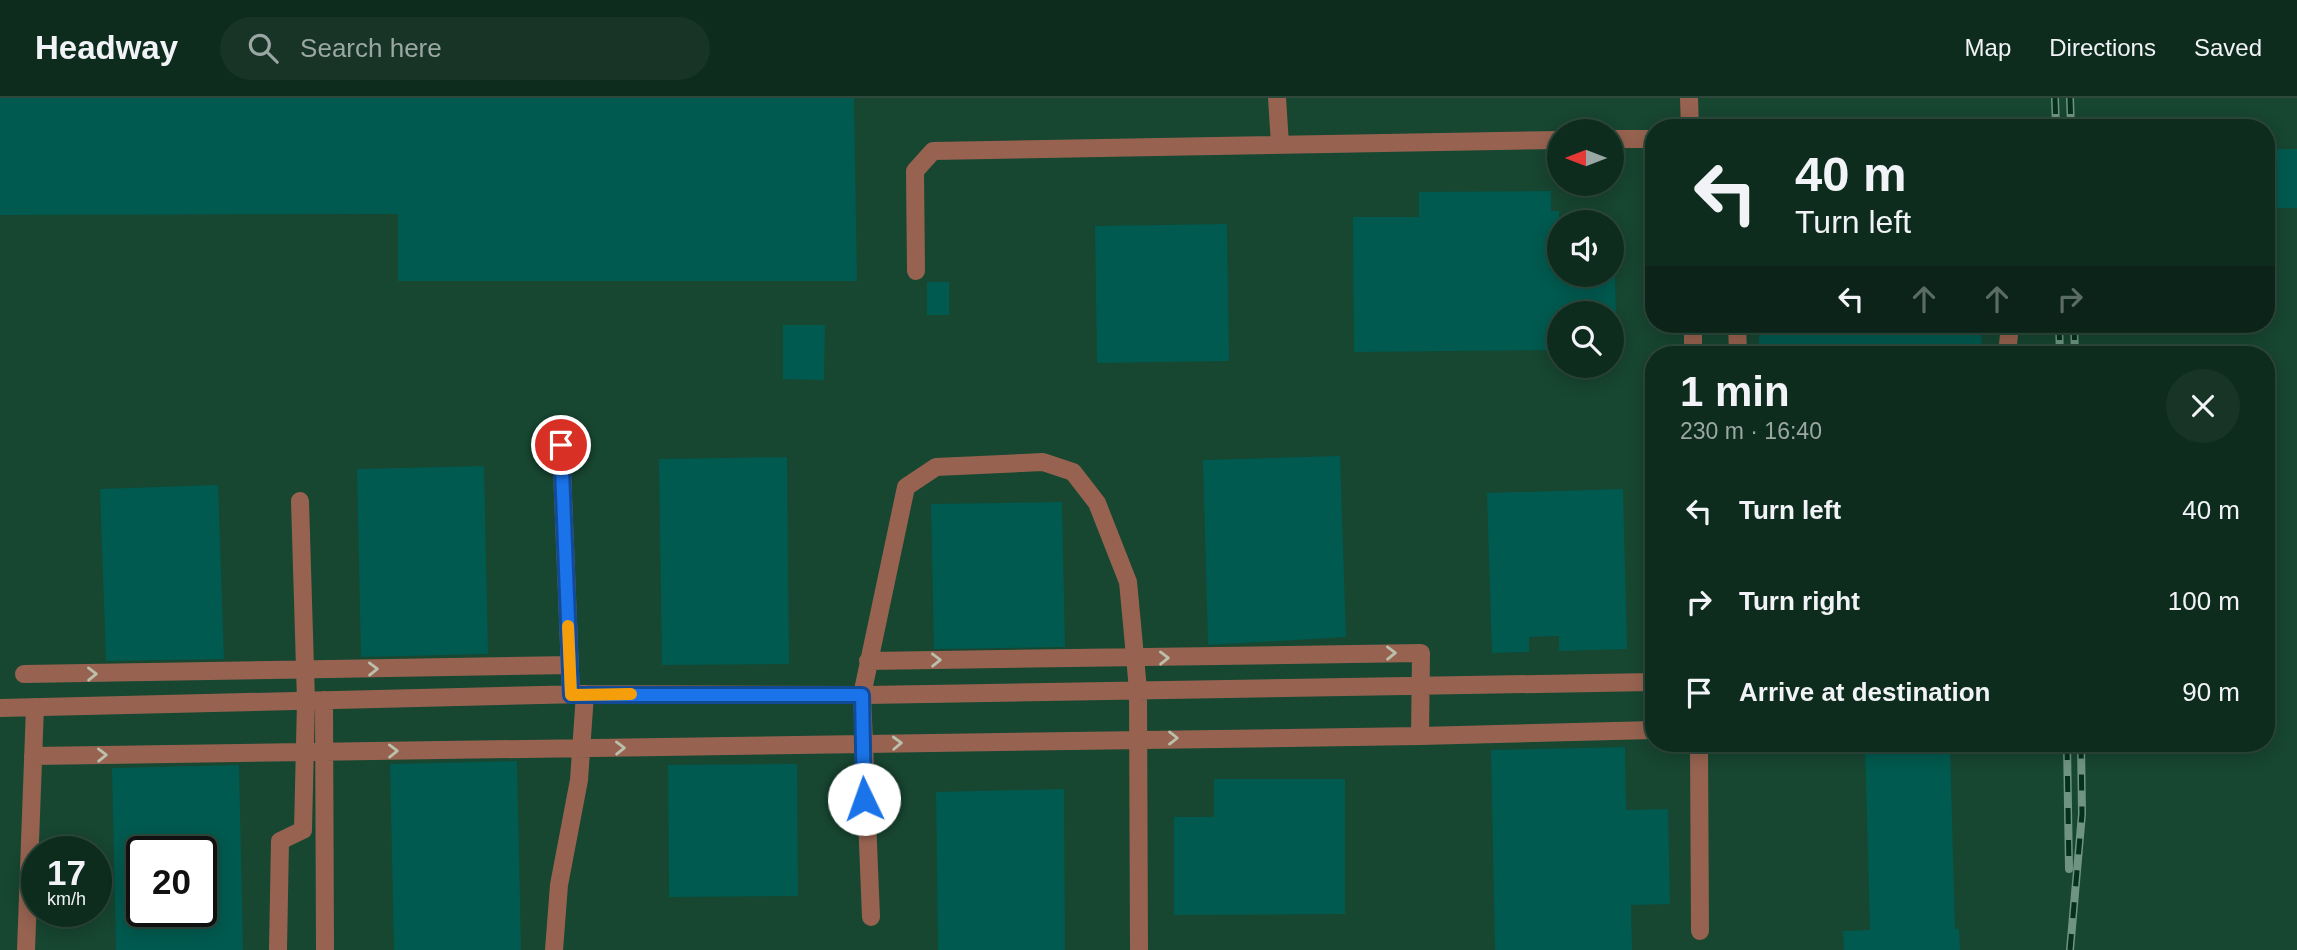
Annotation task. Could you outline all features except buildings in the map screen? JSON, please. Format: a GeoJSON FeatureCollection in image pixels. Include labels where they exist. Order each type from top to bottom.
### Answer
{"type":"FeatureCollection","features":[{"type":"Feature","properties":{"kind":"lane"},"geometry":{"type":"LineString","coordinates":[[1278,98],[1280,144]]}},
{"type":"Feature","properties":{"kind":"lane"},"geometry":{"type":"LineString","coordinates":[[1689,98],[1690,119]]}},
{"type":"Feature","properties":{"kind":"lane"},"geometry":{"type":"LineString","coordinates":[[1624,139],[1645,139]]}},
{"type":"Feature","properties":{"kind":"lane"},"geometry":{"type":"LineString","coordinates":[[916,271],[915,171],[933,151],[1547,140]]}},
{"type":"Feature","properties":{"kind":"lane"},"geometry":{"type":"LineString","coordinates":[[554,950],[559,885],[579,780],[581,748],[578,695],[570,665],[561,445]]}},
{"type":"Feature","properties":{"kind":"lane"},"geometry":{"type":"LineString","coordinates":[[872,917],[862,744],[862,695],[905,487],[936,467],[1043,462],[1073,472],[1097,503],[1128,582],[1138,690],[1139,950]]}},
{"type":"Feature","properties":{"kind":"lane"},"geometry":{"type":"LineString","coordinates":[[300,501],[305,670],[315,700],[325,752],[325,950]]}},
{"type":"Feature","properties":{"kind":"lane"},"geometry":{"type":"LineString","coordinates":[[868,661],[1421,653],[1420,736]]}},
{"type":"Feature","properties":{"kind":"lane"},"geometry":{"type":"LineString","coordinates":[[24,674],[570,665]]}},
{"type":"Feature","properties":{"kind":"lane"},"geometry":{"type":"LineString","coordinates":[[0,708],[578,695],[862,695],[1645,682]]}},
{"type":"Feature","properties":{"kind":"lane"},"geometry":{"type":"LineString","coordinates":[[278,950],[280,841],[303,830],[305,752],[315,700]]}},
{"type":"Feature","properties":{"kind":"lane"},"geometry":{"type":"LineString","coordinates":[[26,950],[35,707]]}},
{"type":"Feature","properties":{"kind":"lane"},"geometry":{"type":"LineString","coordinates":[[33,756],[1420,736],[1645,730]]}},
{"type":"Feature","properties":{"kind":"lane"},"geometry":{"type":"LineString","coordinates":[[1699,752],[1700,930]]}},
{"type":"Feature","properties":{"kind":"shaded area"},"geometry":{"type":"Polygon","coordinates":[[[0,98],[2297,98],[2297,950],[0,950],[0,98]]]}},
{"type":"Feature","properties":{"kind":"railway"},"geometry":{"type":"LineString","coordinates":[[2055,98],[2056,119]]}},
{"type":"Feature","properties":{"kind":"railway"},"geometry":{"type":"LineString","coordinates":[[2070,98],[2071,119]]}},
{"type":"Feature","properties":{"kind":"railway"},"geometry":{"type":"LineString","coordinates":[[2059,333],[2060,346]]}},
{"type":"Feature","properties":{"kind":"railway"},"geometry":{"type":"LineString","coordinates":[[2074,333],[2075,346]]}},
{"type":"Feature","properties":{"kind":"railway"},"geometry":{"type":"LineString","coordinates":[[2067,752],[2069,869]]}},
{"type":"Feature","properties":{"kind":"railway"},"geometry":{"type":"LineString","coordinates":[[2070,950],[2082,814],[2081,752]]}},
{"type":"Feature","properties":{"kind":"slow traffic"},"geometry":{"type":"LineString","coordinates":[[568,626],[571,695],[631,694]]}},
{"type":"Feature","properties":{"kind":"route"},"geometry":{"type":"LineString","coordinates":[[561,445],[571,695],[862,695],[864,799]]}}]}
